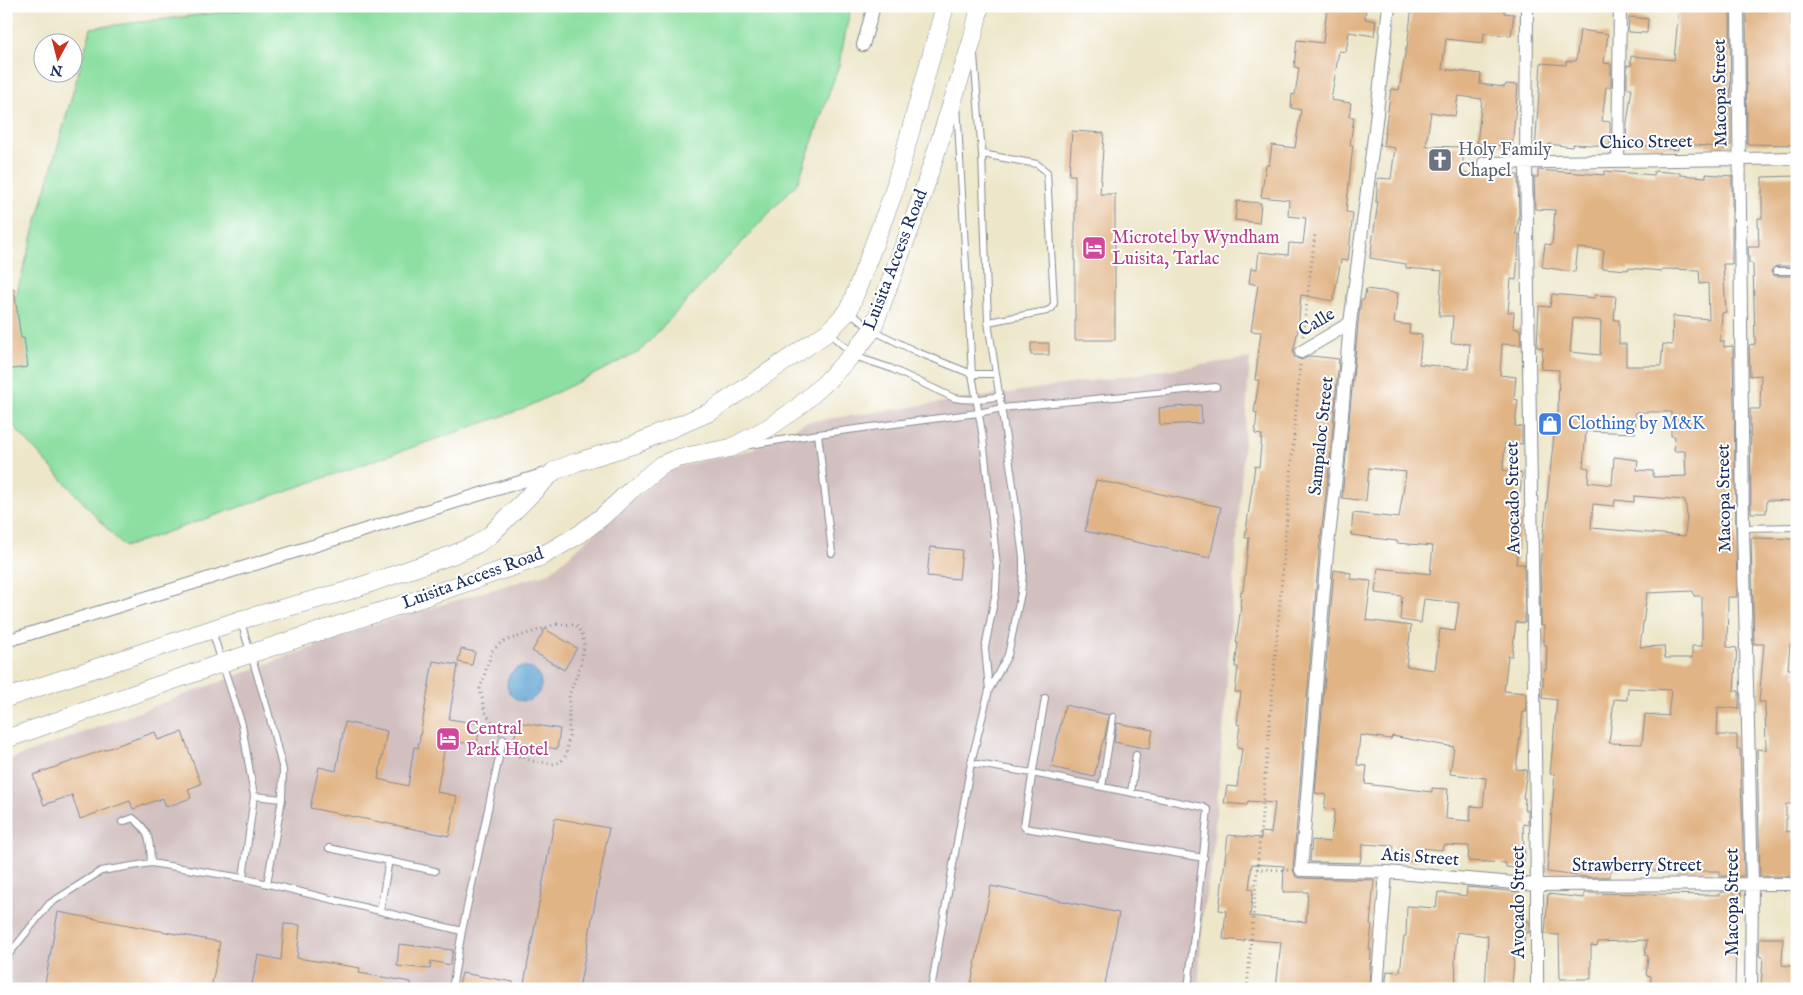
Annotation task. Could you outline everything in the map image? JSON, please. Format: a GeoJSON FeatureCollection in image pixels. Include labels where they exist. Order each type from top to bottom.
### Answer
{"type":"FeatureCollection","features":[{"type":"Feature","properties":{"kind":"main road","name":"Luisita Access Road"},"geometry":{"type":"LineString","coordinates":[[6,698],[240,620],[347,591],[452,555],[477,544],[490,535],[554,471],[633,445],[710,412],[828,332],[849,310],[893,194],[945,6]]}},
{"type":"Feature","properties":{"kind":"main road","name":"Luisita Access Road"},"geometry":{"type":"LineString","coordinates":[[6,739],[222,663],[540,558],[580,534],[661,465],[678,458],[731,448],[768,428],[796,409],[854,354],[872,330],[919,205],[957,90],[972,41],[980,6]]}},
{"type":"Feature","properties":{"kind":"street"},"geometry":{"type":"LineString","coordinates":[[863,45],[874,6]]}},
{"type":"Feature","properties":{"kind":"street","name":"Sampaloc Street"},"geometry":{"type":"LineString","coordinates":[[1301,870],[1327,553],[1338,460],[1350,323],[1389,6]]}},
{"type":"Feature","properties":{"kind":"street","name":"Avocado Street"},"geometry":{"type":"LineString","coordinates":[[1527,6],[1526,162],[1537,884],[1536,989]]}},
{"type":"Feature","properties":{"kind":"street"},"geometry":{"type":"LineString","coordinates":[[1618,161],[1620,6]]}},
{"type":"Feature","properties":{"kind":"street","name":"Macopa Street"},"geometry":{"type":"LineString","coordinates":[[1738,6],[1742,528],[1752,883],[1751,989]]}},
{"type":"Feature","properties":{"kind":"street","name":"Chico Street"},"geometry":{"type":"LineString","coordinates":[[1484,163],[1797,158]]}},
{"type":"Feature","properties":{"kind":"street","name":"Calle"},"geometry":{"type":"LineString","coordinates":[[1301,352],[1350,323]]}},
{"type":"Feature","properties":{"kind":"street"},"geometry":{"type":"LineString","coordinates":[[6,641],[554,471]]}},
{"type":"Feature","properties":{"kind":"street","name":"Atis Street"},"geometry":{"type":"LineString","coordinates":[[1301,870],[1386,872],[1537,884]]}},
{"type":"Feature","properties":{"kind":"street"},"geometry":{"type":"LineString","coordinates":[[1377,989],[1386,872]]}},
{"type":"Feature","properties":{"kind":"street","name":"Strawberry Street"},"geometry":{"type":"LineString","coordinates":[[1537,884],[1797,884]]}},
{"type":"Feature","properties":{"kind":"lane"},"geometry":{"type":"LineString","coordinates":[[931,989],[971,763],[989,690],[1008,655],[1021,593],[1023,558],[988,322],[982,154],[972,41]]}},
{"type":"Feature","properties":{"kind":"lane"},"geometry":{"type":"LineString","coordinates":[[957,90],[972,374],[988,474],[998,566],[996,591],[985,648],[989,690]]}},
{"type":"Feature","properties":{"kind":"lane"},"geometry":{"type":"LineString","coordinates":[[982,154],[1037,164],[1047,172],[1054,304],[1047,311],[988,322]]}},
{"type":"Feature","properties":{"kind":"lane"},"geometry":{"type":"LineString","coordinates":[[1776,271],[1797,271]]}},
{"type":"Feature","properties":{"kind":"lane"},"geometry":{"type":"LineString","coordinates":[[849,310],[872,330],[917,352],[972,374],[996,374]]}},
{"type":"Feature","properties":{"kind":"lane"},"geometry":{"type":"LineString","coordinates":[[828,332],[854,354],[890,368],[954,398],[976,400],[1000,396]]}},
{"type":"Feature","properties":{"kind":"lane"},"geometry":{"type":"LineString","coordinates":[[731,448],[1002,408],[1216,387]]}},
{"type":"Feature","properties":{"kind":"lane"},"geometry":{"type":"LineString","coordinates":[[818,434],[832,553]]}},
{"type":"Feature","properties":{"kind":"lane"},"geometry":{"type":"LineString","coordinates":[[1742,528],[1797,527]]}},
{"type":"Feature","properties":{"kind":"lane"},"geometry":{"type":"LineString","coordinates":[[240,620],[252,654],[283,770],[282,799],[267,884]]}},
{"type":"Feature","properties":{"kind":"lane"},"geometry":{"type":"LineString","coordinates":[[212,630],[242,725],[254,796],[243,878]]}},
{"type":"Feature","properties":{"kind":"lane"},"geometry":{"type":"LineString","coordinates":[[1045,698],[1024,825],[1028,830],[1204,858]]}},
{"type":"Feature","properties":{"kind":"lane"},"geometry":{"type":"LineString","coordinates":[[1102,787],[1113,717]]}},
{"type":"Feature","properties":{"kind":"lane"},"geometry":{"type":"LineString","coordinates":[[452,989],[462,931],[503,739]]}},
{"type":"Feature","properties":{"kind":"lane"},"geometry":{"type":"LineString","coordinates":[[1131,793],[1136,755]]}},
{"type":"Feature","properties":{"kind":"lane"},"geometry":{"type":"LineString","coordinates":[[971,763],[1032,773],[1203,807],[1208,810],[1188,989]]}},
{"type":"Feature","properties":{"kind":"lane"},"geometry":{"type":"LineString","coordinates":[[254,796],[282,799]]}},
{"type":"Feature","properties":{"kind":"lane"},"geometry":{"type":"LineString","coordinates":[[122,822],[133,818],[145,830],[150,839],[151,863]]}},
{"type":"Feature","properties":{"kind":"lane"},"geometry":{"type":"LineString","coordinates":[[330,848],[435,870]]}},
{"type":"Feature","properties":{"kind":"lane"},"geometry":{"type":"LineString","coordinates":[[380,911],[389,860]]}},
{"type":"Feature","properties":{"kind":"lane"},"geometry":{"type":"LineString","coordinates":[[6,958],[49,904],[101,871],[151,863],[243,878],[462,931]]}},
{"type":"Feature","properties":{"kind":"path"},"geometry":{"type":"LineString","coordinates":[[1247,989],[1301,352],[1315,233]]}},
{"type":"Feature","properties":{"kind":"path"},"geometry":{"type":"LineString","coordinates":[[557,624],[576,625],[582,633],[584,645],[580,667],[569,695],[570,729],[566,755],[561,762],[553,764],[532,761],[519,756],[503,739],[485,711],[480,689],[492,651],[502,642],[557,624]]}},
{"type":"Feature","properties":{"kind":"path"},"geometry":{"type":"LineString","coordinates":[[1257,869],[1301,870]]}},
{"type":"Feature","properties":{"kind":"shaded area"},"geometry":{"type":"Polygon","coordinates":[[[1250,358],[1223,734],[1212,859],[1203,913],[1198,989],[6,989],[6,761],[376,624],[549,573],[669,469],[751,450],[806,422],[1250,358]]]}},
{"type":"Feature","properties":{"kind":"green space"},"geometry":{"type":"Polygon","coordinates":[[[273,6],[851,6],[839,65],[798,182],[639,352],[523,409],[124,547],[6,418],[6,331],[76,82],[82,82],[82,60],[91,28],[273,6]]]}},
{"type":"Feature","properties":{"kind":"water"},"geometry":{"type":"Polygon","coordinates":[[[524,667],[536,672],[541,684],[536,696],[524,701],[512,696],[507,684],[512,672],[524,667]]]}},
{"type":"Feature","properties":{"kind":"building"},"geometry":{"type":"Polygon","coordinates":[[[1327,6],[1366,6],[1365,19],[1376,21],[1374,36],[1349,32],[1346,52],[1339,51],[1331,100],[1351,103],[1349,117],[1354,117],[1350,145],[1353,145],[1346,212],[1353,213],[1348,261],[1341,260],[1333,301],[1301,295],[1298,330],[1293,352],[1294,357],[1301,360],[1311,356],[1339,359],[1319,552],[1293,869],[1296,877],[1301,878],[1374,880],[1370,925],[1372,925],[1369,949],[1371,949],[1370,970],[1369,989],[1276,989],[1281,942],[1223,939],[1226,911],[1219,910],[1228,835],[1261,838],[1261,832],[1271,833],[1275,803],[1248,801],[1247,805],[1224,803],[1227,786],[1237,787],[1242,749],[1237,748],[1240,725],[1237,724],[1241,692],[1235,692],[1238,667],[1235,667],[1238,643],[1236,643],[1249,538],[1245,538],[1255,466],[1259,467],[1262,435],[1255,434],[1257,413],[1254,412],[1259,380],[1255,380],[1261,332],[1251,331],[1258,285],[1249,283],[1251,268],[1257,269],[1259,252],[1288,255],[1289,243],[1303,244],[1306,218],[1288,216],[1289,200],[1261,197],[1266,165],[1269,165],[1272,145],[1295,148],[1301,110],[1291,108],[1292,94],[1295,95],[1299,68],[1294,67],[1297,40],[1323,43],[1327,6]],[[1252,864],[1249,889],[1253,890],[1250,916],[1306,922],[1308,892],[1283,892],[1284,866],[1252,864]]]}},
{"type":"Feature","properties":{"kind":"building"},"geometry":{"type":"Polygon","coordinates":[[[1412,6],[1504,6],[1504,13],[1514,14],[1511,36],[1484,33],[1483,43],[1446,39],[1442,69],[1481,74],[1480,84],[1505,87],[1506,84],[1518,85],[1512,147],[1477,143],[1482,99],[1458,96],[1455,116],[1431,112],[1426,146],[1463,147],[1463,173],[1501,176],[1501,174],[1518,175],[1519,214],[1516,234],[1519,234],[1518,256],[1516,280],[1511,279],[1508,312],[1514,312],[1513,328],[1520,329],[1521,345],[1502,344],[1500,375],[1516,377],[1514,399],[1518,400],[1515,426],[1522,427],[1522,444],[1505,442],[1503,470],[1522,473],[1520,492],[1517,492],[1514,518],[1522,519],[1516,564],[1524,564],[1525,623],[1516,622],[1512,656],[1508,656],[1504,691],[1526,693],[1526,712],[1523,712],[1516,769],[1527,770],[1523,798],[1525,798],[1524,810],[1528,810],[1528,825],[1523,824],[1525,851],[1523,869],[1506,867],[1506,863],[1468,861],[1469,846],[1443,845],[1442,850],[1418,848],[1417,862],[1392,860],[1393,846],[1363,844],[1360,863],[1310,862],[1312,840],[1330,842],[1335,810],[1324,809],[1326,795],[1315,793],[1334,570],[1351,573],[1350,579],[1371,581],[1366,620],[1411,626],[1406,666],[1435,670],[1440,629],[1455,631],[1459,603],[1424,599],[1421,623],[1400,620],[1402,596],[1375,593],[1378,568],[1430,574],[1433,546],[1397,543],[1397,541],[1351,535],[1353,513],[1399,518],[1406,472],[1369,468],[1366,501],[1342,498],[1358,324],[1361,300],[1364,300],[1366,289],[1398,293],[1394,323],[1410,325],[1409,333],[1422,335],[1419,364],[1468,369],[1470,344],[1451,343],[1453,316],[1439,316],[1442,271],[1406,268],[1406,264],[1370,258],[1378,202],[1376,202],[1378,178],[1391,179],[1395,148],[1383,146],[1391,89],[1399,90],[1412,6]],[[1360,735],[1357,765],[1367,766],[1365,784],[1432,792],[1432,788],[1448,789],[1446,819],[1470,821],[1471,806],[1483,807],[1486,778],[1450,774],[1454,747],[1392,736],[1391,739],[1360,735]]]}},
{"type":"Feature","properties":{"kind":"building"},"geometry":{"type":"Polygon","coordinates":[[[1679,6],[1730,6],[1731,145],[1725,145],[1725,148],[1678,143],[1678,150],[1626,143],[1632,88],[1627,88],[1627,65],[1631,66],[1631,56],[1674,60],[1679,6]]]}},
{"type":"Feature","properties":{"kind":"building"},"geometry":{"type":"Polygon","coordinates":[[[1746,6],[1791,6],[1791,26],[1795,26],[1796,41],[1797,145],[1747,144],[1746,6]]]}},
{"type":"Feature","properties":{"kind":"building"},"geometry":{"type":"Polygon","coordinates":[[[1629,17],[1648,19],[1647,33],[1628,32],[1629,17]]]}},
{"type":"Feature","properties":{"kind":"building"},"geometry":{"type":"Polygon","coordinates":[[[1580,30],[1608,34],[1604,63],[1611,64],[1611,87],[1606,87],[1602,121],[1610,122],[1610,146],[1573,144],[1572,147],[1549,144],[1548,152],[1535,152],[1541,63],[1566,65],[1566,61],[1576,61],[1580,30]]]}},
{"type":"Feature","properties":{"kind":"building"},"geometry":{"type":"Polygon","coordinates":[[[1072,131],[1104,133],[1100,194],[1115,194],[1115,340],[1075,340],[1075,175],[1069,175],[1072,131]]]}},
{"type":"Feature","properties":{"kind":"building"},"geometry":{"type":"Polygon","coordinates":[[[1538,170],[1604,175],[1605,171],[1654,175],[1654,171],[1706,177],[1706,174],[1732,176],[1732,264],[1723,264],[1726,312],[1722,313],[1720,341],[1724,341],[1724,347],[1733,346],[1737,597],[1728,597],[1727,647],[1737,648],[1734,691],[1739,691],[1739,709],[1718,707],[1717,735],[1737,735],[1737,749],[1740,749],[1744,876],[1720,876],[1720,871],[1651,871],[1651,866],[1617,866],[1617,870],[1610,870],[1610,877],[1586,877],[1547,872],[1555,774],[1550,774],[1557,700],[1542,698],[1547,645],[1544,645],[1544,626],[1541,625],[1540,564],[1554,435],[1549,435],[1552,413],[1558,413],[1559,370],[1541,369],[1543,348],[1537,347],[1539,306],[1550,307],[1552,294],[1595,298],[1595,295],[1616,296],[1614,320],[1619,320],[1619,344],[1626,344],[1626,366],[1661,366],[1663,344],[1672,345],[1673,316],[1709,319],[1708,283],[1700,284],[1699,270],[1663,269],[1662,271],[1602,268],[1604,250],[1578,248],[1575,272],[1542,267],[1545,244],[1552,245],[1555,210],[1535,209],[1534,177],[1538,177],[1538,170]],[[1573,318],[1570,352],[1600,355],[1601,321],[1573,318]],[[1636,412],[1635,433],[1586,431],[1583,467],[1589,468],[1588,482],[1612,485],[1614,457],[1638,460],[1637,470],[1653,471],[1653,477],[1686,476],[1685,451],[1674,451],[1675,436],[1671,436],[1671,412],[1636,412]],[[1634,496],[1634,502],[1615,500],[1614,506],[1593,504],[1591,528],[1685,536],[1687,516],[1685,500],[1634,496]],[[1693,591],[1647,593],[1640,647],[1664,646],[1665,658],[1692,658],[1692,646],[1702,646],[1702,596],[1694,596],[1693,591]],[[1628,688],[1627,700],[1614,699],[1609,743],[1642,744],[1645,714],[1668,716],[1671,690],[1628,688]]]}},
{"type":"Feature","properties":{"kind":"building"},"geometry":{"type":"Polygon","coordinates":[[[1797,176],[1797,266],[1776,266],[1771,271],[1776,276],[1797,276],[1797,501],[1767,500],[1766,513],[1751,513],[1750,409],[1760,409],[1761,375],[1750,376],[1749,345],[1755,344],[1753,265],[1749,263],[1748,247],[1759,247],[1758,218],[1762,218],[1762,177],[1797,176]]]}},
{"type":"Feature","properties":{"kind":"building"},"geometry":{"type":"Polygon","coordinates":[[[1237,201],[1261,203],[1259,223],[1235,220],[1237,201]]]}},
{"type":"Feature","properties":{"kind":"building"},"geometry":{"type":"Polygon","coordinates":[[[14,289],[21,338],[24,338],[28,367],[6,370],[6,290],[14,289]]]}},
{"type":"Feature","properties":{"kind":"building"},"geometry":{"type":"Polygon","coordinates":[[[1031,343],[1049,343],[1049,355],[1031,355],[1031,343]]]}},
{"type":"Feature","properties":{"kind":"building"},"geometry":{"type":"Polygon","coordinates":[[[1201,405],[1202,423],[1160,425],[1159,408],[1201,405]]]}},
{"type":"Feature","properties":{"kind":"building"},"geometry":{"type":"Polygon","coordinates":[[[1096,480],[1221,507],[1210,558],[1085,531],[1096,480]]]}},
{"type":"Feature","properties":{"kind":"building"},"geometry":{"type":"Polygon","coordinates":[[[1751,538],[1797,539],[1797,644],[1790,644],[1788,669],[1795,669],[1794,676],[1797,676],[1797,748],[1794,748],[1793,782],[1796,782],[1796,804],[1786,804],[1786,832],[1792,831],[1792,841],[1797,841],[1797,876],[1760,876],[1757,749],[1766,750],[1765,702],[1759,702],[1764,644],[1754,644],[1751,538]]]}},
{"type":"Feature","properties":{"kind":"building"},"geometry":{"type":"Polygon","coordinates":[[[930,547],[962,550],[959,579],[927,576],[930,547]]]}},
{"type":"Feature","properties":{"kind":"building"},"geometry":{"type":"Polygon","coordinates":[[[545,629],[577,648],[564,670],[532,651],[545,629]]]}},
{"type":"Feature","properties":{"kind":"building"},"geometry":{"type":"Polygon","coordinates":[[[461,649],[475,652],[472,665],[458,662],[461,649]]]}},
{"type":"Feature","properties":{"kind":"building"},"geometry":{"type":"Polygon","coordinates":[[[433,661],[458,665],[449,719],[480,724],[477,745],[446,740],[437,792],[457,796],[449,836],[310,808],[319,767],[336,771],[345,722],[387,731],[378,779],[408,786],[414,747],[418,748],[433,661]]]}},
{"type":"Feature","properties":{"kind":"building"},"geometry":{"type":"Polygon","coordinates":[[[1065,705],[1109,715],[1094,777],[1051,767],[1065,705]]]}},
{"type":"Feature","properties":{"kind":"building"},"geometry":{"type":"Polygon","coordinates":[[[517,722],[560,729],[557,749],[514,742],[517,722]]]}},
{"type":"Feature","properties":{"kind":"building"},"geometry":{"type":"Polygon","coordinates":[[[1117,723],[1153,730],[1149,749],[1114,742],[1117,723]]]}},
{"type":"Feature","properties":{"kind":"building"},"geometry":{"type":"Polygon","coordinates":[[[155,732],[158,740],[182,732],[201,784],[188,789],[191,798],[166,807],[163,798],[133,809],[130,801],[80,819],[72,795],[44,805],[33,775],[155,732]]]}},
{"type":"Feature","properties":{"kind":"building"},"geometry":{"type":"Polygon","coordinates":[[[555,818],[609,828],[579,989],[523,989],[555,818]]]}},
{"type":"Feature","properties":{"kind":"building"},"geometry":{"type":"Polygon","coordinates":[[[991,886],[1119,913],[1104,989],[970,989],[991,886]]]}},
{"type":"Feature","properties":{"kind":"building"},"geometry":{"type":"Polygon","coordinates":[[[1467,887],[1520,892],[1518,920],[1529,921],[1529,933],[1525,932],[1524,945],[1515,944],[1512,988],[1485,989],[1488,936],[1457,932],[1455,959],[1456,989],[1385,989],[1387,971],[1400,972],[1404,936],[1406,936],[1407,906],[1436,908],[1438,892],[1466,896],[1467,887]]]}},
{"type":"Feature","properties":{"kind":"building"},"geometry":{"type":"Polygon","coordinates":[[[1720,892],[1741,892],[1741,898],[1737,898],[1735,989],[1650,989],[1651,976],[1646,975],[1648,956],[1645,955],[1647,940],[1598,942],[1597,946],[1591,945],[1591,979],[1560,979],[1559,935],[1545,934],[1548,894],[1584,898],[1584,893],[1720,895],[1720,892]]]}},
{"type":"Feature","properties":{"kind":"building"},"geometry":{"type":"Polygon","coordinates":[[[58,912],[220,942],[211,989],[44,989],[58,912]]]}},
{"type":"Feature","properties":{"kind":"building"},"geometry":{"type":"Polygon","coordinates":[[[284,924],[300,925],[297,958],[360,968],[359,973],[411,982],[411,989],[251,989],[258,955],[281,960],[284,924]]]}},
{"type":"Feature","properties":{"kind":"building"},"geometry":{"type":"Polygon","coordinates":[[[1760,938],[1783,938],[1782,965],[1796,967],[1794,989],[1761,989],[1763,957],[1759,956],[1760,938]]]}},
{"type":"Feature","properties":{"kind":"building"},"geometry":{"type":"Polygon","coordinates":[[[399,944],[453,950],[450,965],[431,961],[430,969],[397,966],[399,944]]]}},
{"type":"Feature","properties":{"kind":"building"},"geometry":{"type":"Polygon","coordinates":[[[462,973],[513,982],[513,989],[458,989],[462,973]]]}},
{"type":"Feature","properties":{"kind":"place","name":"Holy Family Chapel"},"geometry":{"type":"Point","coordinates":[1440,160]}},
{"type":"Feature","properties":{"kind":"place","name":"Microtel by Wyndham Luisita, Tarlac"},"geometry":{"type":"Point","coordinates":[1094,248]}},
{"type":"Feature","properties":{"kind":"place","name":"Clothing by M&K"},"geometry":{"type":"Point","coordinates":[1550,424]}},
{"type":"Feature","properties":{"kind":"place","name":"Central Park Hotel"},"geometry":{"type":"Point","coordinates":[448,739]}}]}
